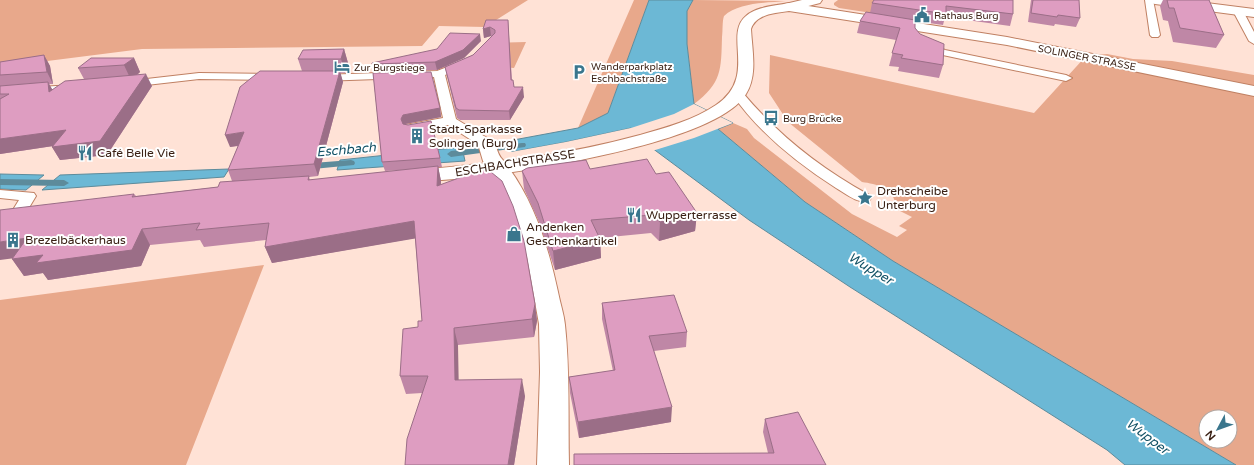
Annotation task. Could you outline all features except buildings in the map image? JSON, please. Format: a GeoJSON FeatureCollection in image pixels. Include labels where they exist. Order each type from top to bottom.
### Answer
{"type":"FeatureCollection","features":[{"type":"Feature","properties":{"kind":"main road"},"geometry":{"type":"LineString","coordinates":[[789,8],[816,0]]}},
{"type":"Feature","properties":{"kind":"main road"},"geometry":{"type":"LineString","coordinates":[[1155,0],[1254,13]]}},
{"type":"Feature","properties":{"kind":"main road","name":"SOLINGER STRASSE"},"geometry":{"type":"LineString","coordinates":[[715,114],[732,101],[738,94],[744,82],[744,29],[746,22],[755,15],[789,8],[920,27],[1050,49],[1254,91]]}},
{"type":"Feature","properties":{"kind":"main road","name":"ESCHBACHSTRASSE"},"geometry":{"type":"LineString","coordinates":[[391,178],[500,160],[643,140],[694,124],[715,114]]}},
{"type":"Feature","properties":{"kind":"main road"},"geometry":{"type":"LineString","coordinates":[[500,160],[527,221],[539,257],[552,324],[554,372],[553,465]]}},
{"type":"Feature","properties":{"kind":"main road"},"geometry":{"type":"LineString","coordinates":[[10,215],[41,210]]}},
{"type":"Feature","properties":{"kind":"lane"},"geometry":{"type":"LineString","coordinates":[[1149,0],[1155,35]]}},
{"type":"Feature","properties":{"kind":"lane"},"geometry":{"type":"LineString","coordinates":[[1238,11],[1254,41]]}},
{"type":"Feature","properties":{"kind":"lane"},"geometry":{"type":"LineString","coordinates":[[920,27],[918,32],[918,40],[929,47],[942,52],[1066,78]]}},
{"type":"Feature","properties":{"kind":"lane"},"geometry":{"type":"LineString","coordinates":[[308,78],[439,74],[469,61],[475,56]]}},
{"type":"Feature","properties":{"kind":"lane"},"geometry":{"type":"LineString","coordinates":[[439,74],[450,121],[500,160]]}},
{"type":"Feature","properties":{"kind":"lane"},"geometry":{"type":"LineString","coordinates":[[116,85],[199,76],[288,78]]}},
{"type":"Feature","properties":{"kind":"lane"},"geometry":{"type":"LineString","coordinates":[[0,92],[85,87]]}},
{"type":"Feature","properties":{"kind":"lane"},"geometry":{"type":"LineString","coordinates":[[738,94],[752,113],[802,159],[825,176],[864,198]]}},
{"type":"Feature","properties":{"kind":"lane"},"geometry":{"type":"LineString","coordinates":[[410,128],[450,121]]}},
{"type":"Feature","properties":{"kind":"lane"},"geometry":{"type":"LineString","coordinates":[[0,194],[29,196],[10,215]]}},
{"type":"Feature","properties":{"kind":"shaded area"},"geometry":{"type":"Polygon","coordinates":[[[0,0],[528,0],[485,27],[439,26],[422,46],[142,49],[0,67],[0,0]]]}},
{"type":"Feature","properties":{"kind":"shaded area"},"geometry":{"type":"Polygon","coordinates":[[[634,0],[649,0],[608,113],[578,128],[634,0]]]}},
{"type":"Feature","properties":{"kind":"shaded area"},"geometry":{"type":"Polygon","coordinates":[[[693,0],[786,1],[745,6],[730,11],[724,16],[721,58],[718,75],[710,89],[694,104],[687,44],[687,11],[693,0]]]}},
{"type":"Feature","properties":{"kind":"shaded area"},"geometry":{"type":"Polygon","coordinates":[[[838,0],[885,0],[885,15],[839,8],[834,5],[834,3],[838,0]]]}},
{"type":"Feature","properties":{"kind":"shaded area"},"geometry":{"type":"Polygon","coordinates":[[[526,42],[514,68],[470,65],[496,43],[526,42]]]}},
{"type":"Feature","properties":{"kind":"shaded area"},"geometry":{"type":"Polygon","coordinates":[[[1107,54],[1133,59],[1172,61],[1254,75],[1254,465],[1236,465],[1209,449],[1238,449],[1238,409],[1198,409],[1198,442],[893,261],[805,202],[718,129],[733,123],[747,129],[754,138],[852,214],[897,237],[907,230],[899,226],[912,217],[894,208],[896,206],[895,200],[888,191],[873,184],[862,182],[788,122],[769,93],[770,55],[1034,113],[1086,56],[1107,54]]]}},
{"type":"Feature","properties":{"kind":"shaded area"},"geometry":{"type":"Polygon","coordinates":[[[264,265],[186,465],[0,465],[0,300],[264,265]]]}},
{"type":"Feature","properties":{"kind":"water","name":"Wupper"},"geometry":{"type":"Polygon","coordinates":[[[649,0],[693,0],[687,11],[687,44],[694,104],[733,123],[718,129],[805,202],[893,261],[1198,442],[1198,449],[1209,449],[1236,465],[1125,465],[1107,450],[850,287],[749,220],[652,148],[631,128],[511,152],[508,141],[578,128],[608,113],[649,0]]]}},
{"type":"Feature","properties":{"kind":"water"},"geometry":{"type":"Polygon","coordinates":[[[462,147],[465,161],[337,170],[340,160],[462,147]]]}},
{"type":"Feature","properties":{"kind":"water"},"geometry":{"type":"Polygon","coordinates":[[[229,169],[224,177],[42,190],[60,175],[229,169]]]}},
{"type":"Feature","properties":{"kind":"water"},"geometry":{"type":"Polygon","coordinates":[[[0,174],[44,175],[26,190],[0,189],[0,174]]]}},
{"type":"Feature","properties":{"kind":"pier"},"geometry":{"type":"Polygon","coordinates":[[[694,104],[733,123],[694,138],[652,151],[631,130],[511,154],[506,142],[508,141],[511,152],[566,142],[631,128],[674,114],[694,104]]]}},
{"type":"Feature","properties":{"kind":"waterway","name":"Eschbach"},"geometry":{"type":"LineString","coordinates":[[451,154],[522,145]]}},
{"type":"Feature","properties":{"kind":"waterway","name":"Eschbach"},"geometry":{"type":"LineString","coordinates":[[313,166],[351,163]]}},
{"type":"Feature","properties":{"kind":"waterway","name":"Eschbach"},"geometry":{"type":"LineString","coordinates":[[0,182],[64,183]]}},
{"type":"Feature","properties":{"kind":"place","name":"Rathaus Burg"},"geometry":{"type":"Point","coordinates":[922,15]}},
{"type":"Feature","properties":{"kind":"place","name":"Zur Burgstiege"},"geometry":{"type":"Point","coordinates":[342,67]}},
{"type":"Feature","properties":{"kind":"place","name":"Wanderparkplatz Eschbachstraße"},"geometry":{"type":"Point","coordinates":[579,72]}},
{"type":"Feature","properties":{"kind":"place","name":"Burg Brücke"},"geometry":{"type":"Point","coordinates":[771,118]}},
{"type":"Feature","properties":{"kind":"place","name":"Stadt-Sparkasse Solingen (Burg)"},"geometry":{"type":"Point","coordinates":[417,136]}},
{"type":"Feature","properties":{"kind":"place","name":"Café Belle Vie"},"geometry":{"type":"Point","coordinates":[85,153]}},
{"type":"Feature","properties":{"kind":"place","name":"Drehscheibe Unterburg"},"geometry":{"type":"Point","coordinates":[865,198]}},
{"type":"Feature","properties":{"kind":"place","name":"Wupperterrasse"},"geometry":{"type":"Point","coordinates":[634,215]}},
{"type":"Feature","properties":{"kind":"place","name":"Andenken Geschenkartikel"},"geometry":{"type":"Point","coordinates":[514,234]}},
{"type":"Feature","properties":{"kind":"place","name":"Brezelbäckerhaus"},"geometry":{"type":"Point","coordinates":[13,240]}}]}
